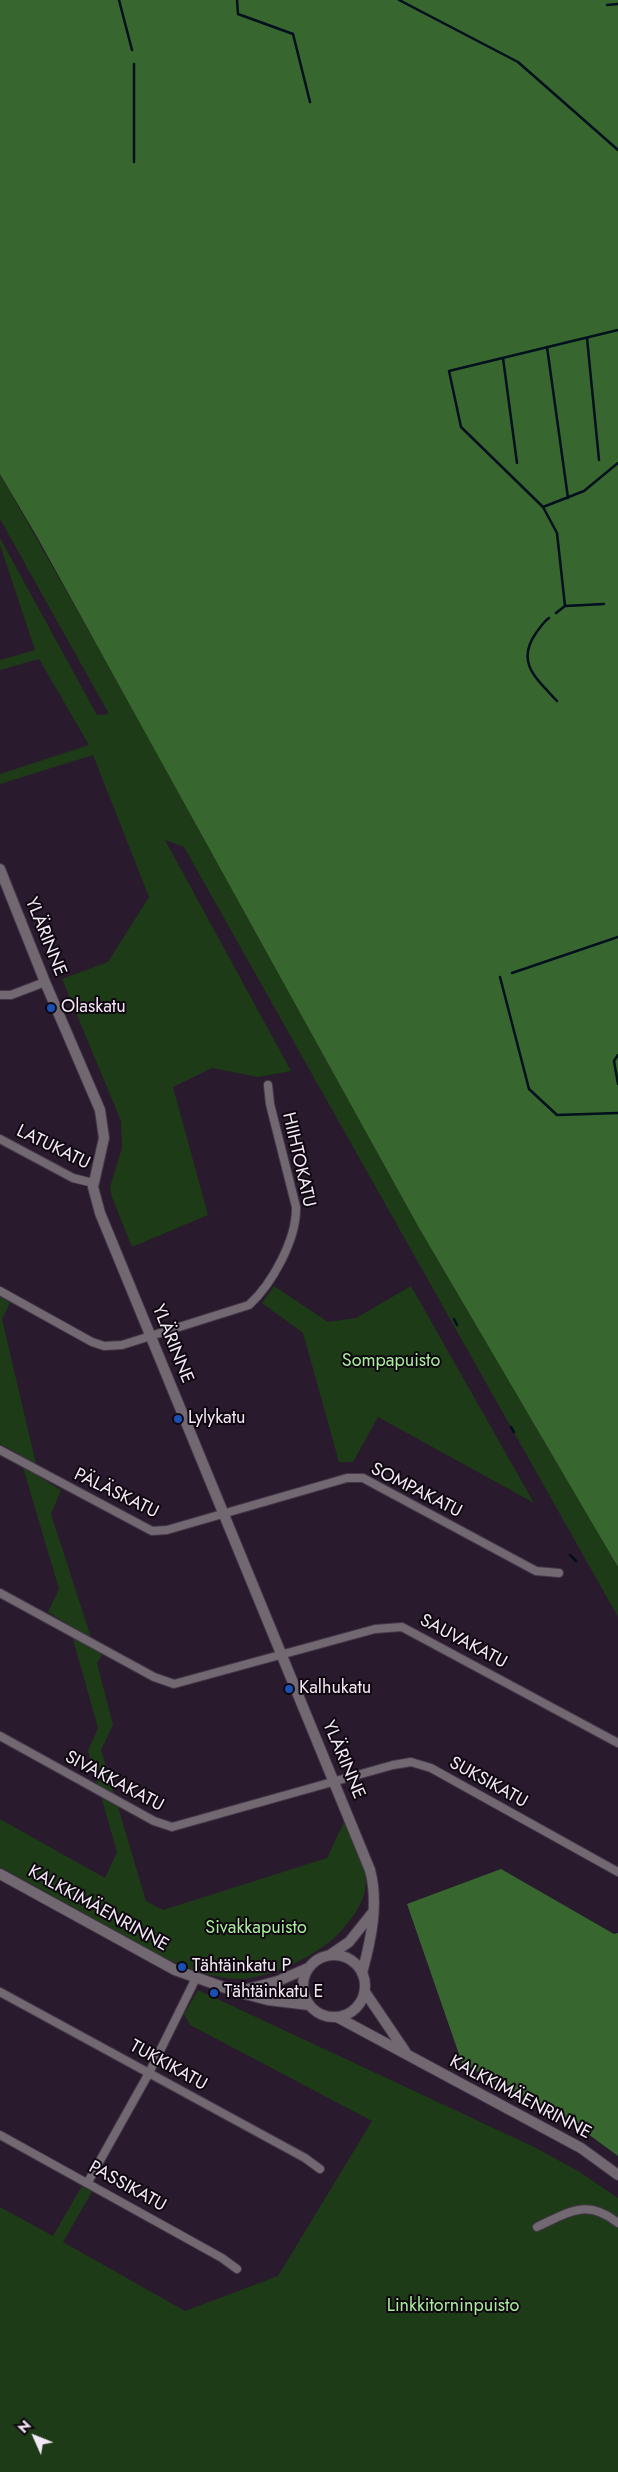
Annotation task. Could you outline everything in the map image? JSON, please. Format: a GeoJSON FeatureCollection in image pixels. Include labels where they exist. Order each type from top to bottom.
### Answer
{"type":"FeatureCollection","features":[{"type":"Feature","properties":{"kind":"street","name":"YLÄRINNE"},"geometry":{"type":"LineString","coordinates":[[0,869],[45,982],[100,1110],[104,1138],[93,1183],[93,1192],[100,1213],[370,1870],[375,1886],[372,1937],[362,1973]]}},
{"type":"Feature","properties":{"kind":"street"},"geometry":{"type":"LineString","coordinates":[[0,995],[11,995],[45,982]]}},
{"type":"Feature","properties":{"kind":"street","name":"HIIHTOKATU"},"geometry":{"type":"LineString","coordinates":[[151,1336],[249,1305],[258,1298],[289,1243],[296,1222],[296,1207],[270,1104],[268,1085]]}},
{"type":"Feature","properties":{"kind":"street","name":"LATUKATU"},"geometry":{"type":"LineString","coordinates":[[0,1139],[73,1178],[93,1183]]}},
{"type":"Feature","properties":{"kind":"street"},"geometry":{"type":"LineString","coordinates":[[0,1291],[98,1345],[122,1345],[151,1336]]}},
{"type":"Feature","properties":{"kind":"street","name":"PÄLÄSKATU"},"geometry":{"type":"LineString","coordinates":[[0,1450],[152,1531],[167,1530],[224,1513]]}},
{"type":"Feature","properties":{"kind":"street","name":"SOMPAKATU"},"geometry":{"type":"LineString","coordinates":[[224,1513],[341,1480],[363,1478],[536,1571],[559,1573]]}},
{"type":"Feature","properties":{"kind":"street"},"geometry":{"type":"LineString","coordinates":[[0,1592],[167,1683],[184,1683],[282,1656]]}},
{"type":"Feature","properties":{"kind":"street","name":"SAUVAKATU"},"geometry":{"type":"LineString","coordinates":[[282,1656],[375,1629],[402,1627],[618,1743]]}},
{"type":"Feature","properties":{"kind":"street","name":"SIVAKKAKATU"},"geometry":{"type":"LineString","coordinates":[[0,1736],[154,1821],[172,1827],[334,1782]]}},
{"type":"Feature","properties":{"kind":"street","name":"SUKSIKATU"},"geometry":{"type":"LineString","coordinates":[[334,1782],[405,1762],[423,1764],[618,1872]]}},
{"type":"Feature","properties":{"kind":"street","name":"KALKKIMÄENRINNE"},"geometry":{"type":"LineString","coordinates":[[0,1874],[158,1962],[236,1992],[268,2000],[309,2005]]}},
{"type":"Feature","properties":{"kind":"street"},"geometry":{"type":"LineString","coordinates":[[236,1992],[278,1981],[308,1968],[318,1959],[330,1955],[349,1942],[373,1911]]}},
{"type":"Feature","properties":{"kind":"street"},"geometry":{"type":"LineString","coordinates":[[308,1968],[302,1986],[309,2005],[318,2014],[337,2018],[355,2009],[365,1992],[362,1973],[349,1959],[330,1955]]}},
{"type":"Feature","properties":{"kind":"street"},"geometry":{"type":"LineString","coordinates":[[88,2182],[149,2073],[196,1978]]}},
{"type":"Feature","properties":{"kind":"street","name":"TUKKIKATU"},"geometry":{"type":"LineString","coordinates":[[0,1992],[305,2158],[320,2169]]}},
{"type":"Feature","properties":{"kind":"street","name":"KALKKIMÄENRINNE"},"geometry":{"type":"LineString","coordinates":[[365,1992],[406,2052]]}},
{"type":"Feature","properties":{"kind":"street","name":"KALKKIMÄENRINNE"},"geometry":{"type":"LineString","coordinates":[[337,2018],[367,2035],[406,2052],[435,2071],[581,2148],[618,2175]]}},
{"type":"Feature","properties":{"kind":"street","name":"PASSIKATU"},"geometry":{"type":"LineString","coordinates":[[0,2135],[88,2182],[238,2269]]}},
{"type":"Feature","properties":{"kind":"street"},"geometry":{"type":"LineString","coordinates":[[538,2227],[571,2211],[595,2209],[618,2223]]}},
{"type":"Feature","properties":{"kind":"green space"},"geometry":{"type":"Polygon","coordinates":[[[0,0],[618,0],[618,1567],[418,1226],[36,535],[0,474],[0,0]]]}},
{"type":"Feature","properties":{"kind":"green space"},"geometry":{"type":"Polygon","coordinates":[[[0,474],[618,1567],[618,1617],[184,847],[165,840],[291,1071],[258,1077],[212,1068],[173,1087],[208,1215],[132,1247],[112,1197],[110,1187],[122,1148],[121,1121],[62,979],[108,962],[149,897],[93,755],[0,784],[0,774],[89,745],[39,659],[0,670],[0,660],[35,650],[0,545],[0,538],[97,715],[109,714],[0,519],[0,474]]]}},
{"type":"Feature","properties":{"kind":"green space","name":"Sompapuisto"},"geometry":{"type":"Polygon","coordinates":[[[274,1286],[328,1322],[356,1318],[411,1286],[534,1503],[378,1417],[353,1462],[339,1462],[303,1333],[262,1303],[274,1286]]]}},
{"type":"Feature","properties":{"kind":"green space","name":"Sivakkapuisto"},"geometry":{"type":"Polygon","coordinates":[[[0,1297],[10,1303],[2,1319],[39,1477],[61,1490],[51,1514],[95,1650],[102,1655],[97,1663],[113,1725],[101,1750],[146,1901],[163,1910],[327,1858],[344,1822],[359,1853],[366,1878],[365,1890],[353,1916],[332,1940],[320,1949],[278,1971],[236,1979],[201,1973],[168,1960],[0,1867],[0,1819],[105,1878],[117,1852],[88,1751],[98,1728],[69,1625],[48,1612],[59,1589],[19,1454],[0,1444],[0,1297]]]}},
{"type":"Feature","properties":{"kind":"green space"},"geometry":{"type":"Polygon","coordinates":[[[501,1869],[614,1934],[618,1933],[618,2156],[588,2134],[462,2063],[407,1904],[501,1869]]]}},
{"type":"Feature","properties":{"kind":"green space","name":"Linkkitorninpuisto"},"geometry":{"type":"Polygon","coordinates":[[[198,1990],[534,2147],[578,2171],[618,2198],[618,2472],[0,2472],[0,2207],[53,2236],[83,2184],[93,2190],[63,2242],[185,2311],[278,2276],[372,2121],[190,2025],[184,2014],[198,1990]]]}},
{"type":"Feature","properties":{"kind":"waterway"},"geometry":{"type":"LineString","coordinates":[[119,0],[132,50]]}},
{"type":"Feature","properties":{"kind":"waterway"},"geometry":{"type":"LineString","coordinates":[[237,0],[238,14],[293,34],[310,102]]}},
{"type":"Feature","properties":{"kind":"waterway"},"geometry":{"type":"LineString","coordinates":[[399,0],[518,62],[618,150]]}},
{"type":"Feature","properties":{"kind":"waterway"},"geometry":{"type":"LineString","coordinates":[[607,5],[618,4]]}},
{"type":"Feature","properties":{"kind":"waterway"},"geometry":{"type":"LineString","coordinates":[[134,64],[134,162]]}},
{"type":"Feature","properties":{"kind":"waterway"},"geometry":{"type":"LineString","coordinates":[[604,604],[565,606],[557,533],[543,507],[461,427],[449,371],[618,330]]}},
{"type":"Feature","properties":{"kind":"waterway"},"geometry":{"type":"LineString","coordinates":[[587,338],[599,460]]}},
{"type":"Feature","properties":{"kind":"waterway"},"geometry":{"type":"LineString","coordinates":[[547,347],[568,498]]}},
{"type":"Feature","properties":{"kind":"waterway"},"geometry":{"type":"LineString","coordinates":[[503,358],[517,463]]}},
{"type":"Feature","properties":{"kind":"waterway"},"geometry":{"type":"LineString","coordinates":[[543,507],[584,491],[618,463]]}},
{"type":"Feature","properties":{"kind":"waterway"},"geometry":{"type":"LineString","coordinates":[[556,613],[565,606]]}},
{"type":"Feature","properties":{"kind":"waterway"},"geometry":{"type":"LineString","coordinates":[[549,618],[536,633],[530,644],[528,662],[536,678],[557,701]]}},
{"type":"Feature","properties":{"kind":"waterway"},"geometry":{"type":"LineString","coordinates":[[512,973],[618,937]]}},
{"type":"Feature","properties":{"kind":"waterway"},"geometry":{"type":"LineString","coordinates":[[500,977],[529,1089],[557,1115],[618,1113]]}},
{"type":"Feature","properties":{"kind":"waterway"},"geometry":{"type":"LineString","coordinates":[[618,1055],[614,1061],[618,1084]]}},
{"type":"Feature","properties":{"kind":"waterway"},"geometry":{"type":"LineString","coordinates":[[454,1319],[457,1325]]}},
{"type":"Feature","properties":{"kind":"waterway"},"geometry":{"type":"LineString","coordinates":[[511,1427],[514,1432]]}},
{"type":"Feature","properties":{"kind":"waterway"},"geometry":{"type":"LineString","coordinates":[[570,1555],[576,1561]]}},
{"type":"Feature","properties":{"kind":"place","name":"Olaskatu"},"geometry":{"type":"Point","coordinates":[51,1008]}},
{"type":"Feature","properties":{"kind":"place","name":"Lylykatu"},"geometry":{"type":"Point","coordinates":[178,1419]}},
{"type":"Feature","properties":{"kind":"place","name":"Kalhukatu"},"geometry":{"type":"Point","coordinates":[289,1689]}},
{"type":"Feature","properties":{"kind":"place","name":"Tähtäinkatu P"},"geometry":{"type":"Point","coordinates":[182,1967]}},
{"type":"Feature","properties":{"kind":"place","name":"Tähtäinkatu E"},"geometry":{"type":"Point","coordinates":[214,1993]}}]}
